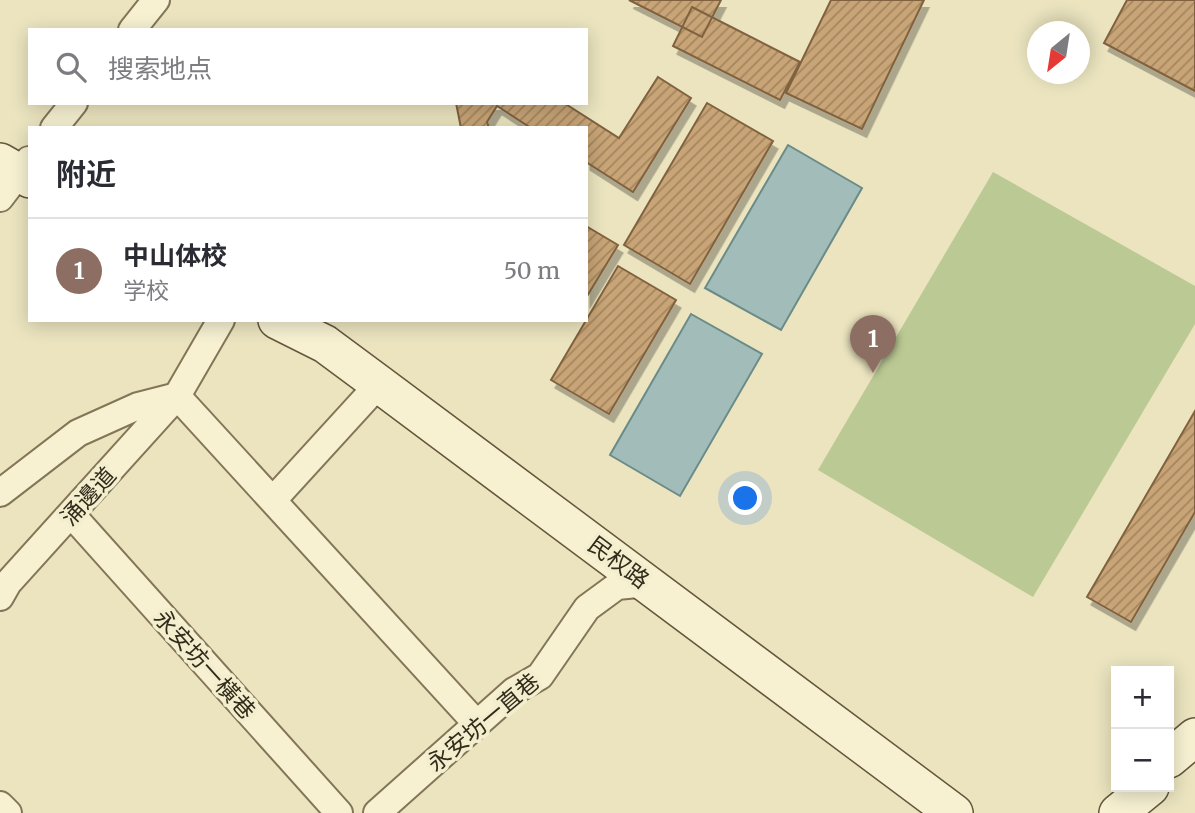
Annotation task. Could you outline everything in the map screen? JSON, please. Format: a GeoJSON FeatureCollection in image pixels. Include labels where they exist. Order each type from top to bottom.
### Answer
{"type":"FeatureCollection","features":[{"type":"Feature","properties":{"kind":"street"},"geometry":{"type":"LineString","coordinates":[[134,28],[156,0]]}},
{"type":"Feature","properties":{"kind":"street"},"geometry":{"type":"LineString","coordinates":[[56,126],[72,105]]}},
{"type":"Feature","properties":{"kind":"street","name":"涌邊道"},"geometry":{"type":"LineString","coordinates":[[0,597],[8,583],[177,396],[220,322]]}},
{"type":"Feature","properties":{"kind":"street","name":"民权路"},"geometry":{"type":"LineString","coordinates":[[281,322],[325,344],[954,813]]}},
{"type":"Feature","properties":{"kind":"street"},"geometry":{"type":"LineString","coordinates":[[273,500],[379,384]]}},
{"type":"Feature","properties":{"kind":"street"},"geometry":{"type":"LineString","coordinates":[[0,493],[78,433],[138,406],[177,396],[477,724]]}},
{"type":"Feature","properties":{"kind":"street","name":"永安坊一橫巷"},"geometry":{"type":"LineString","coordinates":[[71,514],[339,813]]}},
{"type":"Feature","properties":{"kind":"street","name":"永安坊一直巷"},"geometry":{"type":"LineString","coordinates":[[377,813],[514,691],[540,676],[587,608],[617,586],[648,583]]}},
{"type":"Feature","properties":{"kind":"street"},"geometry":{"type":"LineString","coordinates":[[1174,755],[1195,737]]}},
{"type":"Feature","properties":{"kind":"street"},"geometry":{"type":"LineString","coordinates":[[1174,767],[1195,750]]}},
{"type":"Feature","properties":{"kind":"street"},"geometry":{"type":"LineString","coordinates":[[1102,813],[1129,792]]}},
{"type":"Feature","properties":{"kind":"street"},"geometry":{"type":"LineString","coordinates":[[1118,813],[1144,792]]}},
{"type":"Feature","properties":{"kind":"street"},"geometry":{"type":"LineString","coordinates":[[0,805],[8,813]]}},
{"type":"Feature","properties":{"kind":"green space"},"geometry":{"type":"Polygon","coordinates":[[[993,172],[1195,286],[1195,324],[1033,597],[818,470],[993,172]]]}},
{"type":"Feature","properties":{"kind":"water"},"geometry":{"type":"Polygon","coordinates":[[[788,145],[862,188],[781,330],[705,288],[788,145]]]}},
{"type":"Feature","properties":{"kind":"water"},"geometry":{"type":"Polygon","coordinates":[[[691,314],[762,354],[680,496],[610,455],[691,314]]]}},
{"type":"Feature","properties":{"kind":"building"},"geometry":{"type":"Polygon","coordinates":[[[629,0],[721,0],[702,37],[629,0]]]}},
{"type":"Feature","properties":{"kind":"building"},"geometry":{"type":"Polygon","coordinates":[[[831,0],[924,0],[862,129],[786,93],[831,0]]]}},
{"type":"Feature","properties":{"kind":"building"},"geometry":{"type":"Polygon","coordinates":[[[1127,0],[1195,0],[1195,91],[1104,43],[1127,0]]]}},
{"type":"Feature","properties":{"kind":"building"},"geometry":{"type":"Polygon","coordinates":[[[692,7],[800,62],[780,100],[673,46],[692,7]]]}},
{"type":"Feature","properties":{"kind":"building"},"geometry":{"type":"Polygon","coordinates":[[[658,77],[691,98],[633,192],[588,163],[588,126],[528,126],[497,106],[487,122],[488,126],[461,126],[456,105],[567,105],[619,138],[658,77]]]}},
{"type":"Feature","properties":{"kind":"building"},"geometry":{"type":"Polygon","coordinates":[[[707,103],[773,141],[690,284],[624,245],[707,103]]]}},
{"type":"Feature","properties":{"kind":"building"},"geometry":{"type":"Polygon","coordinates":[[[588,227],[618,245],[588,295],[588,227]]]}},
{"type":"Feature","properties":{"kind":"building"},"geometry":{"type":"Polygon","coordinates":[[[618,266],[676,300],[609,414],[551,380],[585,322],[588,322],[588,317],[618,266]]]}},
{"type":"Feature","properties":{"kind":"building"},"geometry":{"type":"Polygon","coordinates":[[[1195,411],[1195,512],[1131,622],[1087,597],[1195,411]]]}},
{"type":"Feature","properties":{"kind":"place","name":"中山体校"},"geometry":{"type":"Point","coordinates":[873,373]}}]}
